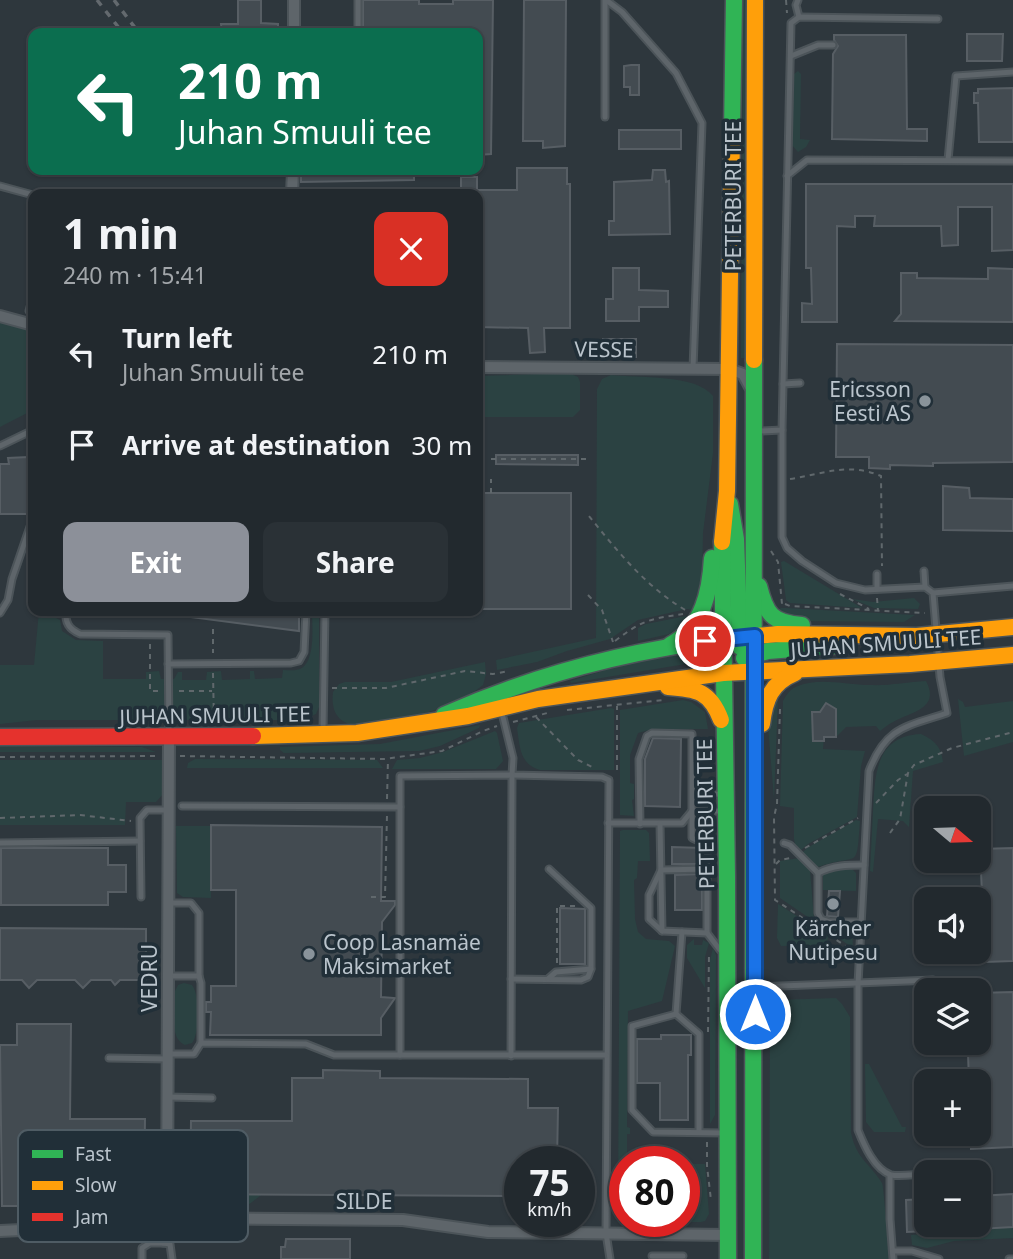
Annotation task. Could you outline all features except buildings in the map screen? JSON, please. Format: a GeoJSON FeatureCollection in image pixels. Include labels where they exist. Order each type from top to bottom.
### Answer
{"type":"FeatureCollection","features":[{"type":"Feature","properties":{"kind":"main road","name":"PETERBURI TEE"},"geometry":{"type":"LineString","coordinates":[[734,0],[727,491],[721,551],[739,638],[755,671],[756,769],[750,987],[753,1259]]}},
{"type":"Feature","properties":{"kind":"main road","name":"PETERBURI TEE"},"geometry":{"type":"LineString","coordinates":[[728,1259],[727,1133],[731,987],[727,970],[723,673],[739,638],[754,568],[755,0]]}},
{"type":"Feature","properties":{"kind":"main road"},"geometry":{"type":"LineString","coordinates":[[658,649],[676,643],[704,610],[709,592],[714,532],[727,491]]}},
{"type":"Feature","properties":{"kind":"main road"},"geometry":{"type":"LineString","coordinates":[[754,568],[764,606],[769,615],[784,624],[843,626],[917,636]]}},
{"type":"Feature","properties":{"kind":"main road","name":"JUHAN SMUULI TEE"},"geometry":{"type":"LineString","coordinates":[[429,722],[496,690],[566,669],[658,649],[778,634],[917,636],[1013,627]]}},
{"type":"Feature","properties":{"kind":"main road"},"geometry":{"type":"LineString","coordinates":[[723,673],[748,656],[917,636]]}},
{"type":"Feature","properties":{"kind":"main road","name":"JUHAN SMUULI TEE"},"geometry":{"type":"LineString","coordinates":[[0,737],[214,737],[381,731],[468,716],[538,698],[723,673],[1013,655]]}},
{"type":"Feature","properties":{"kind":"main road"},"geometry":{"type":"LineString","coordinates":[[756,769],[767,695],[783,677],[805,670]]}},
{"type":"Feature","properties":{"kind":"main road"},"geometry":{"type":"LineString","coordinates":[[635,685],[690,688],[704,693],[718,709],[724,733]]}},
{"type":"Feature","properties":{"kind":"street"},"geometry":{"type":"LineString","coordinates":[[294,0],[294,28]]}},
{"type":"Feature","properties":{"kind":"street"},"geometry":{"type":"LineString","coordinates":[[0,316],[28,324]]}},
{"type":"Feature","properties":{"kind":"street","name":"VESSE"},"geometry":{"type":"LineString","coordinates":[[483,367],[729,369]]}},
{"type":"Feature","properties":{"kind":"street"},"geometry":{"type":"LineString","coordinates":[[729,369],[743,374],[753,393]]}},
{"type":"Feature","properties":{"kind":"street","name":"VEDRU"},"geometry":{"type":"LineString","coordinates":[[167,1130],[169,737]]}},
{"type":"Feature","properties":{"kind":"street","name":"SILDE"},"geometry":{"type":"LineString","coordinates":[[248,1219],[403,1220],[488,1232],[728,1235]]}},
{"type":"Feature","properties":{"kind":"street","name":"SILDE"},"geometry":{"type":"LineString","coordinates":[[0,1231],[18,1230]]}},
{"type":"Feature","properties":{"kind":"lane"},"geometry":{"type":"LineString","coordinates":[[358,0],[358,28]]}},
{"type":"Feature","properties":{"kind":"lane"},"geometry":{"type":"LineString","coordinates":[[605,0],[605,117]]}},
{"type":"Feature","properties":{"kind":"lane"},"geometry":{"type":"LineString","coordinates":[[605,0],[622,12],[676,73],[702,123],[693,369]]}},
{"type":"Feature","properties":{"kind":"lane"},"geometry":{"type":"LineString","coordinates":[[798,0],[796,5],[799,17]]}},
{"type":"Feature","properties":{"kind":"lane"},"geometry":{"type":"LineString","coordinates":[[938,19],[799,17],[792,23],[782,537],[786,548],[836,583],[865,590],[925,587],[933,593],[1013,586]]}},
{"type":"Feature","properties":{"kind":"lane"},"geometry":{"type":"LineString","coordinates":[[790,56],[818,45],[833,45]]}},
{"type":"Feature","properties":{"kind":"lane"},"geometry":{"type":"LineString","coordinates":[[948,160],[956,76],[1013,72]]}},
{"type":"Feature","properties":{"kind":"lane"},"geometry":{"type":"LineString","coordinates":[[787,176],[807,160],[1013,161]]}},
{"type":"Feature","properties":{"kind":"lane"},"geometry":{"type":"LineString","coordinates":[[0,186],[28,194]]}},
{"type":"Feature","properties":{"kind":"lane"},"geometry":{"type":"LineString","coordinates":[[783,384],[800,383]]}},
{"type":"Feature","properties":{"kind":"lane"},"geometry":{"type":"LineString","coordinates":[[753,431],[782,430]]}},
{"type":"Feature","properties":{"kind":"lane"},"geometry":{"type":"LineString","coordinates":[[0,446],[28,432]]}},
{"type":"Feature","properties":{"kind":"lane"},"geometry":{"type":"LineString","coordinates":[[0,613],[8,600],[12,579],[28,533]]}},
{"type":"Feature","properties":{"kind":"lane"},"geometry":{"type":"LineString","coordinates":[[924,571],[925,587]]}},
{"type":"Feature","properties":{"kind":"lane"},"geometry":{"type":"LineString","coordinates":[[877,574],[877,589]]}},
{"type":"Feature","properties":{"kind":"lane"},"geometry":{"type":"LineString","coordinates":[[914,1174],[890,1175],[874,1161],[859,1130],[858,984],[869,771],[877,750],[889,736],[947,713],[933,614],[933,593]]}},
{"type":"Feature","properties":{"kind":"lane"},"geometry":{"type":"LineString","coordinates":[[66,616],[68,625],[80,634],[168,635],[169,737]]}},
{"type":"Feature","properties":{"kind":"lane"},"geometry":{"type":"LineString","coordinates":[[168,664],[299,661],[304,652],[306,616]]}},
{"type":"Feature","properties":{"kind":"lane"},"geometry":{"type":"LineString","coordinates":[[323,734],[325,616]]}},
{"type":"Feature","properties":{"kind":"lane"},"geometry":{"type":"LineString","coordinates":[[496,690],[513,758],[511,1056]]}},
{"type":"Feature","properties":{"kind":"lane"},"geometry":{"type":"LineString","coordinates":[[640,824],[639,759],[647,736],[652,733],[692,734],[692,838],[707,845],[707,933],[720,948],[727,970]]}},
{"type":"Feature","properties":{"kind":"lane"},"geometry":{"type":"LineString","coordinates":[[400,1055],[400,776],[512,775],[602,777],[608,780],[606,1233],[610,1259]]}},
{"type":"Feature","properties":{"kind":"lane"},"geometry":{"type":"LineString","coordinates":[[692,795],[726,802]]}},
{"type":"Feature","properties":{"kind":"lane"},"geometry":{"type":"LineString","coordinates":[[608,823],[682,823],[692,811],[726,802]]}},
{"type":"Feature","properties":{"kind":"lane"},"geometry":{"type":"LineString","coordinates":[[182,806],[400,807]]}},
{"type":"Feature","properties":{"kind":"lane"},"geometry":{"type":"LineString","coordinates":[[141,897],[140,818],[147,810],[170,810]]}},
{"type":"Feature","properties":{"kind":"lane"},"geometry":{"type":"LineString","coordinates":[[660,824],[662,931]]}},
{"type":"Feature","properties":{"kind":"lane"},"geometry":{"type":"LineString","coordinates":[[0,843],[140,841]]}},
{"type":"Feature","properties":{"kind":"lane"},"geometry":{"type":"LineString","coordinates":[[784,844],[790,845],[818,873],[818,914],[821,919],[830,922],[862,922]]}},
{"type":"Feature","properties":{"kind":"lane"},"geometry":{"type":"LineString","coordinates":[[818,873],[827,868],[864,865]]}},
{"type":"Feature","properties":{"kind":"lane"},"geometry":{"type":"LineString","coordinates":[[511,979],[581,980],[588,977],[591,969],[591,908],[549,869]]}},
{"type":"Feature","properties":{"kind":"lane"},"geometry":{"type":"LineString","coordinates":[[661,870],[707,869]]}},
{"type":"Feature","properties":{"kind":"lane"},"geometry":{"type":"LineString","coordinates":[[661,870],[649,895],[649,919],[662,931],[707,933]]}},
{"type":"Feature","properties":{"kind":"lane"},"geometry":{"type":"LineString","coordinates":[[108,1058],[194,1054],[201,1043],[199,912],[191,903],[169,903]]}},
{"type":"Feature","properties":{"kind":"lane"},"geometry":{"type":"LineString","coordinates":[[676,1014],[682,932]]}},
{"type":"Feature","properties":{"kind":"lane"},"geometry":{"type":"LineString","coordinates":[[169,976],[199,976]]}},
{"type":"Feature","properties":{"kind":"lane"},"geometry":{"type":"LineString","coordinates":[[750,987],[914,981]]}},
{"type":"Feature","properties":{"kind":"lane"},"geometry":{"type":"LineString","coordinates":[[676,1014],[632,1026],[632,1110],[653,1132],[727,1133]]}},
{"type":"Feature","properties":{"kind":"lane"},"geometry":{"type":"LineString","coordinates":[[676,1014],[699,1034],[699,1132]]}},
{"type":"Feature","properties":{"kind":"lane"},"geometry":{"type":"LineString","coordinates":[[201,1043],[306,1044],[334,1055],[606,1055]]}},
{"type":"Feature","properties":{"kind":"lane"},"geometry":{"type":"LineString","coordinates":[[168,1097],[212,1098]]}},
{"type":"Feature","properties":{"kind":"lane"},"geometry":{"type":"LineString","coordinates":[[890,1175],[893,1259]]}},
{"type":"Feature","properties":{"kind":"lane"},"geometry":{"type":"LineString","coordinates":[[142,1259],[142,1248],[150,1243],[170,1244],[172,1259]]}},
{"type":"Feature","properties":{"kind":"lane"},"geometry":{"type":"LineString","coordinates":[[893,1251],[912,1251],[939,1259]]}},
{"type":"Feature","properties":{"kind":"lane"},"geometry":{"type":"LineString","coordinates":[[652,1256],[683,1256]]}},
{"type":"Feature","properties":{"kind":"path"},"geometry":{"type":"LineString","coordinates":[[786,0],[792,23]]}},
{"type":"Feature","properties":{"kind":"path"},"geometry":{"type":"LineString","coordinates":[[491,459],[590,459]]}},
{"type":"Feature","properties":{"kind":"path"},"geometry":{"type":"LineString","coordinates":[[872,472],[874,468]]}},
{"type":"Feature","properties":{"kind":"path"},"geometry":{"type":"LineString","coordinates":[[782,479],[810,476],[833,469],[872,472],[881,476],[883,579],[877,589],[878,611]]}},
{"type":"Feature","properties":{"kind":"path"},"geometry":{"type":"LineString","coordinates":[[491,479],[491,493]]}},
{"type":"Feature","properties":{"kind":"path"},"geometry":{"type":"LineString","coordinates":[[589,516],[653,587],[691,613]]}},
{"type":"Feature","properties":{"kind":"path"},"geometry":{"type":"LineString","coordinates":[[588,594],[602,610],[613,643]]}},
{"type":"Feature","properties":{"kind":"path"},"geometry":{"type":"LineString","coordinates":[[783,603],[790,606],[933,614]]}},
{"type":"Feature","properties":{"kind":"path"},"geometry":{"type":"LineString","coordinates":[[213,629],[214,737]]}},
{"type":"Feature","properties":{"kind":"path"},"geometry":{"type":"LineString","coordinates":[[324,689],[386,688],[465,671],[493,674],[517,670]]}},
{"type":"Feature","properties":{"kind":"path"},"geometry":{"type":"LineString","coordinates":[[617,705],[617,770]]}},
{"type":"Feature","properties":{"kind":"path"},"geometry":{"type":"LineString","coordinates":[[535,716],[578,760],[597,770]]}},
{"type":"Feature","properties":{"kind":"path"},"geometry":{"type":"LineString","coordinates":[[775,864],[780,860],[796,857],[814,841],[858,818],[914,765],[952,748],[1013,733]]}},
{"type":"Feature","properties":{"kind":"path"},"geometry":{"type":"LineString","coordinates":[[371,897],[385,897],[387,758]]}},
{"type":"Feature","properties":{"kind":"path"},"geometry":{"type":"LineString","coordinates":[[890,833],[900,820],[908,773]]}},
{"type":"Feature","properties":{"kind":"path"},"geometry":{"type":"LineString","coordinates":[[0,818],[80,815],[140,822]]}},
{"type":"Feature","properties":{"kind":"path"},"geometry":{"type":"LineString","coordinates":[[551,968],[557,964],[557,906],[577,906]]}},
{"type":"Feature","properties":{"kind":"green space"},"geometry":{"type":"Polygon","coordinates":[[[743,0],[748,0],[746,358],[741,358],[743,0]]]}},
{"type":"Feature","properties":{"kind":"green space"},"geometry":{"type":"Polygon","coordinates":[[[798,71],[801,74],[800,139],[810,140],[806,147],[798,152],[791,144],[794,74],[798,71]]]}},
{"type":"Feature","properties":{"kind":"green space"},"geometry":{"type":"Polygon","coordinates":[[[0,321],[28,330],[28,413],[0,427],[0,321]]]}},
{"type":"Feature","properties":{"kind":"green space"},"geometry":{"type":"Polygon","coordinates":[[[569,373],[578,377],[580,382],[580,410],[573,417],[483,417],[483,376],[569,373]]]}},
{"type":"Feature","properties":{"kind":"green space"},"geometry":{"type":"Polygon","coordinates":[[[611,375],[681,380],[705,389],[713,396],[713,453],[703,533],[702,582],[692,610],[638,620],[610,639],[537,662],[497,670],[496,660],[596,638],[597,389],[602,379],[611,375]]]}},
{"type":"Feature","properties":{"kind":"green space"},"geometry":{"type":"Polygon","coordinates":[[[784,561],[862,608],[790,603],[786,600],[781,562],[784,561]]]}},
{"type":"Feature","properties":{"kind":"green space"},"geometry":{"type":"Polygon","coordinates":[[[914,598],[920,604],[918,609],[874,608],[852,599],[873,602],[914,598]]]}},
{"type":"Feature","properties":{"kind":"green space"},"geometry":{"type":"Polygon","coordinates":[[[781,608],[915,615],[904,622],[794,621],[775,613],[781,608]]]}},
{"type":"Feature","properties":{"kind":"green space"},"geometry":{"type":"Polygon","coordinates":[[[39,616],[52,616],[60,620],[62,631],[76,640],[103,641],[103,679],[146,679],[146,672],[159,671],[161,679],[174,679],[178,672],[182,672],[182,680],[206,680],[207,672],[221,671],[222,680],[250,679],[250,671],[254,671],[255,679],[282,678],[283,670],[300,669],[309,659],[312,616],[319,616],[319,707],[316,714],[303,720],[37,720],[0,724],[0,665],[34,665],[39,616]]]}},
{"type":"Feature","properties":{"kind":"green space"},"geometry":{"type":"Polygon","coordinates":[[[686,616],[691,620],[669,634],[638,641],[638,628],[686,616]]]}},
{"type":"Feature","properties":{"kind":"green space"},"geometry":{"type":"Polygon","coordinates":[[[702,649],[704,661],[571,683],[570,681],[638,660],[702,649]]]}},
{"type":"Feature","properties":{"kind":"green space"},"geometry":{"type":"Polygon","coordinates":[[[485,662],[483,685],[454,703],[438,709],[404,718],[354,725],[339,718],[334,709],[333,692],[339,684],[345,682],[391,682],[485,662]]]}},
{"type":"Feature","properties":{"kind":"green space"},"geometry":{"type":"Polygon","coordinates":[[[926,681],[930,696],[928,702],[919,710],[894,721],[880,731],[876,726],[846,727],[836,737],[824,737],[823,749],[865,751],[861,766],[857,817],[801,850],[794,839],[794,808],[780,806],[783,701],[787,694],[795,687],[815,682],[877,685],[926,681]]]}},
{"type":"Feature","properties":{"kind":"green space"},"geometry":{"type":"Polygon","coordinates":[[[775,695],[778,699],[774,799],[768,727],[775,695]]]}},
{"type":"Feature","properties":{"kind":"green space"},"geometry":{"type":"Polygon","coordinates":[[[958,699],[965,707],[1013,701],[1013,742],[964,756],[958,699]]]}},
{"type":"Feature","properties":{"kind":"green space"},"geometry":{"type":"Polygon","coordinates":[[[683,700],[705,712],[708,729],[653,729],[638,733],[630,755],[634,816],[620,815],[620,710],[683,700]]]}},
{"type":"Feature","properties":{"kind":"green space"},"geometry":{"type":"Polygon","coordinates":[[[614,709],[614,770],[540,770],[524,759],[517,728],[519,723],[614,709]]]}},
{"type":"Feature","properties":{"kind":"green space"},"geometry":{"type":"Polygon","coordinates":[[[480,725],[479,728],[440,746],[419,751],[284,753],[280,750],[280,747],[380,744],[480,725]]]}},
{"type":"Feature","properties":{"kind":"green space"},"geometry":{"type":"Polygon","coordinates":[[[495,731],[503,761],[496,769],[392,769],[397,760],[443,752],[495,731]]]}},
{"type":"Feature","properties":{"kind":"green space"},"geometry":{"type":"Polygon","coordinates":[[[921,734],[936,745],[943,762],[913,771],[909,827],[903,821],[878,819],[873,872],[870,871],[875,784],[880,760],[894,742],[906,736],[921,734]]]}},
{"type":"Feature","properties":{"kind":"green space"},"geometry":{"type":"Polygon","coordinates":[[[0,746],[142,747],[156,752],[0,752],[0,746]]]}},
{"type":"Feature","properties":{"kind":"green space"},"geometry":{"type":"Polygon","coordinates":[[[195,759],[377,760],[383,768],[187,768],[188,763],[195,759]]]}},
{"type":"Feature","properties":{"kind":"green space"},"geometry":{"type":"Polygon","coordinates":[[[0,760],[162,760],[163,794],[156,802],[126,802],[125,825],[0,825],[0,760]]]}},
{"type":"Feature","properties":{"kind":"green space"},"geometry":{"type":"Polygon","coordinates":[[[856,820],[860,821],[858,848],[853,858],[818,867],[802,853],[807,848],[856,820]]]}},
{"type":"Feature","properties":{"kind":"green space"},"geometry":{"type":"Polygon","coordinates":[[[176,826],[210,826],[211,898],[183,897],[177,893],[176,826]]]}},
{"type":"Feature","properties":{"kind":"green space"},"geometry":{"type":"Polygon","coordinates":[[[646,830],[649,833],[650,861],[638,861],[637,878],[634,880],[638,932],[646,939],[669,941],[675,946],[662,1001],[628,1011],[627,1127],[630,1128],[630,1134],[627,1134],[627,1146],[618,1146],[620,831],[646,830]]]}},
{"type":"Feature","properties":{"kind":"green space"},"geometry":{"type":"Polygon","coordinates":[[[799,858],[810,870],[814,919],[820,925],[852,928],[853,948],[780,898],[780,861],[799,858]]]}},
{"type":"Feature","properties":{"kind":"green space"},"geometry":{"type":"Polygon","coordinates":[[[840,868],[851,868],[856,873],[856,891],[823,890],[823,874],[840,868]]]}},
{"type":"Feature","properties":{"kind":"green space"},"geometry":{"type":"Polygon","coordinates":[[[778,904],[828,936],[827,945],[781,946],[777,938],[778,904]]]}},
{"type":"Feature","properties":{"kind":"green space"},"geometry":{"type":"Polygon","coordinates":[[[694,939],[694,945],[702,945],[703,940],[709,943],[705,957],[705,988],[687,958],[687,945],[694,939]]]}},
{"type":"Feature","properties":{"kind":"green space"},"geometry":{"type":"Polygon","coordinates":[[[713,948],[716,955],[715,1115],[710,1124],[710,960],[713,948]]]}},
{"type":"Feature","properties":{"kind":"green space"},"geometry":{"type":"Polygon","coordinates":[[[178,985],[192,985],[195,990],[198,1014],[195,1038],[192,1043],[185,1045],[176,1036],[174,1029],[175,991],[178,985]]]}},
{"type":"Feature","properties":{"kind":"green space"},"geometry":{"type":"Polygon","coordinates":[[[836,998],[850,1017],[851,1133],[860,1155],[882,1183],[889,1259],[769,1259],[770,1004],[776,1000],[836,998]]]}},
{"type":"Feature","properties":{"kind":"green space"},"geometry":{"type":"Polygon","coordinates":[[[865,1064],[869,1064],[902,1127],[906,1127],[905,1132],[874,1132],[866,1122],[865,1064]]]}},
{"type":"Feature","properties":{"kind":"green space"},"geometry":{"type":"Polygon","coordinates":[[[700,1164],[705,1164],[709,1214],[705,1221],[701,1222],[700,1164]]]}},
{"type":"Feature","properties":{"kind":"green space"},"geometry":{"type":"Polygon","coordinates":[[[248,1195],[261,1195],[248,1205],[248,1195]]]}},
{"type":"Feature","properties":{"kind":"green space"},"geometry":{"type":"Polygon","coordinates":[[[1013,1227],[1013,1238],[954,1241],[927,1248],[912,1245],[911,1235],[991,1237],[991,1229],[1013,1227]]]}},
{"type":"Feature","properties":{"kind":"railway"},"geometry":{"type":"LineString","coordinates":[[97,0],[119,28]]}},
{"type":"Feature","properties":{"kind":"railway"},"geometry":{"type":"LineString","coordinates":[[114,0],[135,28]]}},
{"type":"Feature","properties":{"kind":"traffic: fast"},"geometry":{"type":"LineString","coordinates":[[732,132],[734,0]]}},
{"type":"Feature","properties":{"kind":"traffic: fast"},"geometry":{"type":"LineString","coordinates":[[753,1259],[754,360]]}},
{"type":"Feature","properties":{"kind":"traffic: fast"},"geometry":{"type":"LineString","coordinates":[[730,504],[736,539],[740,647]]}},
{"type":"Feature","properties":{"kind":"traffic: fast"},"geometry":{"type":"LineString","coordinates":[[722,542],[727,876],[728,1259]]}},
{"type":"Feature","properties":{"kind":"traffic: fast"},"geometry":{"type":"LineString","coordinates":[[670,645],[690,629],[703,608],[712,558]]}},
{"type":"Feature","properties":{"kind":"traffic: fast"},"geometry":{"type":"LineString","coordinates":[[759,586],[764,604],[772,615],[784,622],[802,625]]}},
{"type":"Feature","properties":{"kind":"traffic: fast"},"geometry":{"type":"LineString","coordinates":[[444,715],[512,688],[581,666],[651,650],[723,639]]}},
{"type":"Feature","properties":{"kind":"traffic: fast"},"geometry":{"type":"LineString","coordinates":[[744,658],[768,651],[844,645]]}},
{"type":"Feature","properties":{"kind":"traffic: slow"},"geometry":{"type":"LineString","coordinates":[[754,360],[755,0]]}},
{"type":"Feature","properties":{"kind":"traffic: slow"},"geometry":{"type":"LineString","coordinates":[[722,542],[727,491],[732,132]]}},
{"type":"Feature","properties":{"kind":"traffic: slow"},"geometry":{"type":"LineString","coordinates":[[723,639],[778,634],[917,636],[1013,627]]}},
{"type":"Feature","properties":{"kind":"traffic: slow"},"geometry":{"type":"LineString","coordinates":[[723,673],[910,664],[1013,655]]}},
{"type":"Feature","properties":{"kind":"traffic: slow"},"geometry":{"type":"LineString","coordinates":[[253,736],[357,733],[468,716],[538,699],[723,673]]}},
{"type":"Feature","properties":{"kind":"traffic: slow"},"geometry":{"type":"LineString","coordinates":[[762,724],[771,693],[780,682],[795,673]]}},
{"type":"Feature","properties":{"kind":"traffic: slow"},"geometry":{"type":"LineString","coordinates":[[668,687],[701,693],[712,703],[721,720]]}},
{"type":"Feature","properties":{"kind":"traffic: jam"},"geometry":{"type":"LineString","coordinates":[[0,737],[253,736]]}},
{"type":"Feature","properties":{"kind":"place","name":"Ericsson Eesti AS"},"geometry":{"type":"Point","coordinates":[925,401]}},
{"type":"Feature","properties":{"kind":"place","name":"Kärcher Nutipesu"},"geometry":{"type":"Point","coordinates":[833,904]}},
{"type":"Feature","properties":{"kind":"place","name":"Coop Lasnamäe Maksimarket"},"geometry":{"type":"Point","coordinates":[309,954]}},
{"type":"Feature","properties":{"kind":"route"},"geometry":{"type":"LineString","coordinates":[[705,641],[755,636],[755,1014]]}}]}
